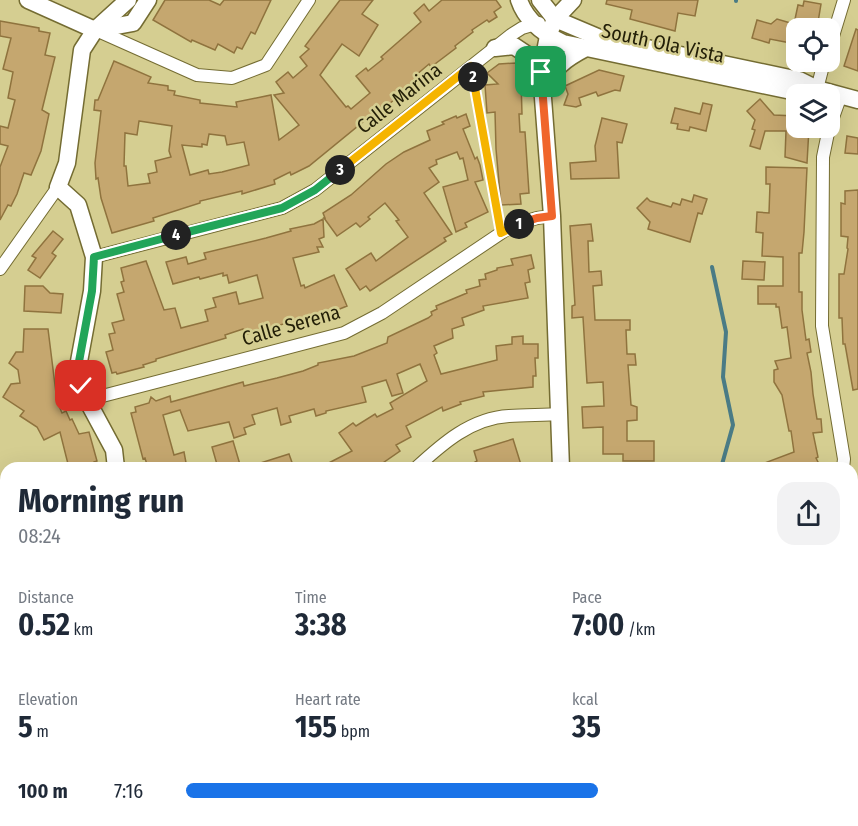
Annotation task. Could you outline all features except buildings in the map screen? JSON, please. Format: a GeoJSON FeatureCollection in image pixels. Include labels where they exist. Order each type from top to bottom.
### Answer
{"type":"FeatureCollection","features":[{"type":"Feature","properties":{"kind":"street"},"geometry":{"type":"LineString","coordinates":[[28,0],[197,75],[232,78],[266,65],[309,0]]}},
{"type":"Feature","properties":{"kind":"street"},"geometry":{"type":"LineString","coordinates":[[0,269],[58,187],[67,163],[82,50],[95,30],[128,0]]}},
{"type":"Feature","properties":{"kind":"street"},"geometry":{"type":"LineString","coordinates":[[95,30],[133,23],[148,0]]}},
{"type":"Feature","properties":{"kind":"street","name":"South Ola Vista"},"geometry":{"type":"LineString","coordinates":[[519,0],[534,24],[548,36],[563,43],[786,90]]}},
{"type":"Feature","properties":{"kind":"street","name":"South Ola Vista"},"geometry":{"type":"LineString","coordinates":[[540,0],[555,18],[600,38],[799,80],[807,84]]}},
{"type":"Feature","properties":{"kind":"street"},"geometry":{"type":"LineString","coordinates":[[561,462],[552,216],[541,72],[548,36],[555,18],[573,0]]}},
{"type":"Feature","properties":{"kind":"street"},"geometry":{"type":"LineString","coordinates":[[839,18],[844,0]]}},
{"type":"Feature","properties":{"kind":"street","name":"Calle Marina"},"geometry":{"type":"LineString","coordinates":[[94,257],[282,208],[315,190],[522,28],[555,18]]}},
{"type":"Feature","properties":{"kind":"street"},"geometry":{"type":"LineString","coordinates":[[495,48],[514,46],[529,56],[543,91]]}},
{"type":"Feature","properties":{"kind":"street"},"geometry":{"type":"LineString","coordinates":[[543,91],[554,69],[567,58],[586,48]]}},
{"type":"Feature","properties":{"kind":"street","name":"South Ola Vista"},"geometry":{"type":"LineString","coordinates":[[841,95],[858,100]]}},
{"type":"Feature","properties":{"kind":"street"},"geometry":{"type":"LineString","coordinates":[[827,138],[823,157],[822,326],[844,462]]}},
{"type":"Feature","properties":{"kind":"street"},"geometry":{"type":"LineString","coordinates":[[58,187],[78,205],[94,257],[92,291],[78,367],[81,386],[114,450],[115,462]]}},
{"type":"Feature","properties":{"kind":"street","name":"Calle Serena"},"geometry":{"type":"LineString","coordinates":[[87,400],[344,333],[382,313],[513,225],[552,216]]}},
{"type":"Feature","properties":{"kind":"street"},"geometry":{"type":"LineString","coordinates":[[422,462],[439,446],[471,425],[506,416],[561,414]]}},
{"type":"Feature","properties":{"kind":"lane"},"geometry":{"type":"LineString","coordinates":[[471,66],[501,233]]}},
{"type":"Feature","properties":{"kind":"waterway"},"geometry":{"type":"LineString","coordinates":[[712,267],[726,332],[723,377],[733,425],[723,462]]}},
{"type":"Feature","properties":{"kind":"route"},"geometry":{"type":"LineString","coordinates":[[81,386],[78,367],[92,291],[94,257],[282,208],[315,190],[471,66],[501,233],[513,225],[552,216],[541,72]]}}]}
